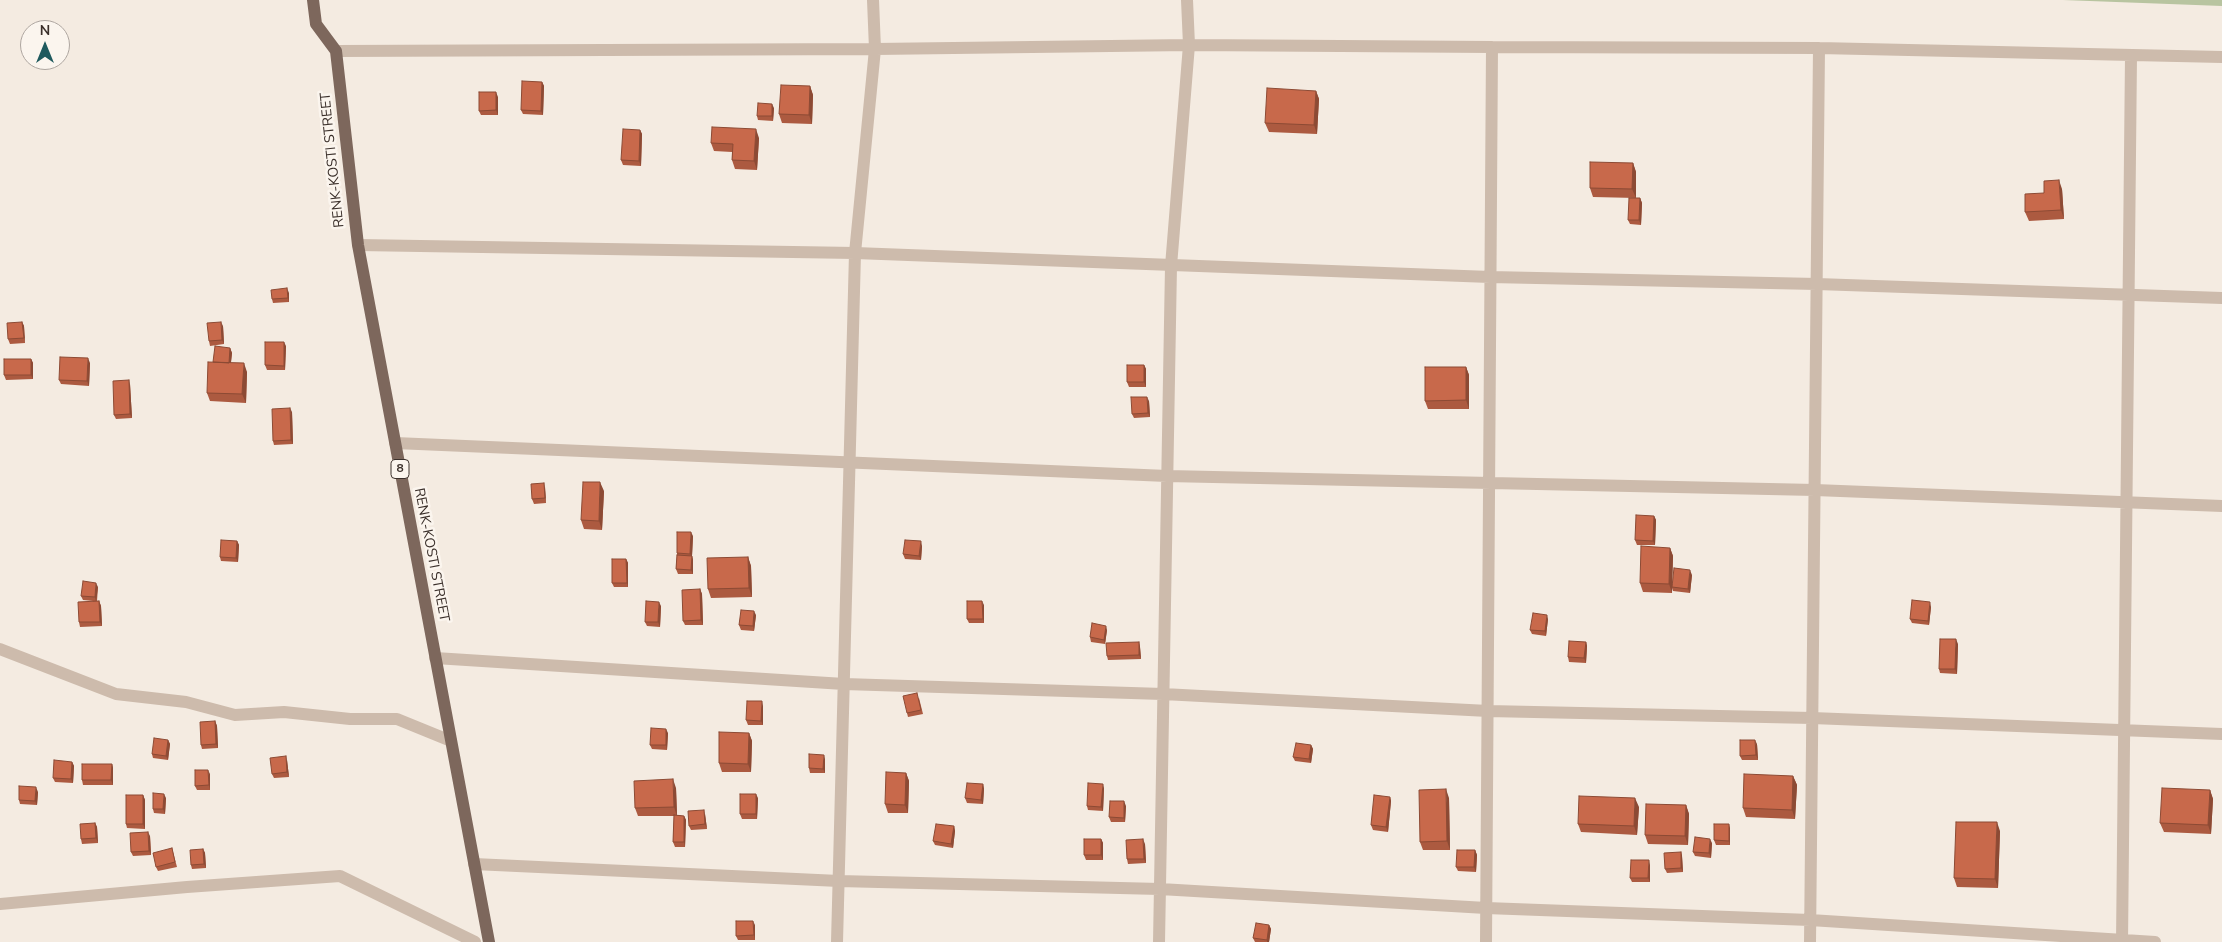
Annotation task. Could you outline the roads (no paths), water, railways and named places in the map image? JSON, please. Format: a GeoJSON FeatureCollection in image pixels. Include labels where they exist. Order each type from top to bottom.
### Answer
{"type":"FeatureCollection","features":[{"type":"Feature","properties":{"kind":"main road"},"geometry":{"type":"LineString","coordinates":[[313,0],[316,24],[336,51]]}},
{"type":"Feature","properties":{"kind":"main road","name":"RENK-KOSTI STREET"},"geometry":{"type":"LineString","coordinates":[[336,51],[358,245],[488,942]]}},
{"type":"Feature","properties":{"kind":"street"},"geometry":{"type":"LineString","coordinates":[[837,942],[855,253],[875,49],[873,0]]}},
{"type":"Feature","properties":{"kind":"street"},"geometry":{"type":"LineString","coordinates":[[1159,942],[1171,266],[1189,45],[1187,0]]}},
{"type":"Feature","properties":{"kind":"street"},"geometry":{"type":"LineString","coordinates":[[336,51],[875,49],[1189,45],[1819,48],[2222,57]]}},
{"type":"Feature","properties":{"kind":"street"},"geometry":{"type":"LineString","coordinates":[[1486,942],[1492,47]]}},
{"type":"Feature","properties":{"kind":"street"},"geometry":{"type":"LineString","coordinates":[[1810,942],[1819,48]]}},
{"type":"Feature","properties":{"kind":"street"},"geometry":{"type":"LineString","coordinates":[[2122,941],[2131,56]]}},
{"type":"Feature","properties":{"kind":"street"},"geometry":{"type":"LineString","coordinates":[[358,245],[855,253],[1490,277],[1817,284],[2222,298]]}},
{"type":"Feature","properties":{"kind":"street"},"geometry":{"type":"LineString","coordinates":[[395,443],[1167,476],[1814,490],[2222,506]]}},
{"type":"Feature","properties":{"kind":"street"},"geometry":{"type":"LineString","coordinates":[[0,649],[116,694],[186,702],[235,715],[284,712],[350,718],[397,718],[451,741]]}},
{"type":"Feature","properties":{"kind":"street"},"geometry":{"type":"LineString","coordinates":[[435,658],[844,684],[1164,694],[1488,711],[1812,718],[2222,734]]}},
{"type":"Feature","properties":{"kind":"street"},"geometry":{"type":"LineString","coordinates":[[474,864],[838,881],[1160,889],[1486,908],[1810,920],[2155,942]]}},
{"type":"Feature","properties":{"kind":"street"},"geometry":{"type":"LineString","coordinates":[[0,904],[340,876],[475,942]]}}]}
